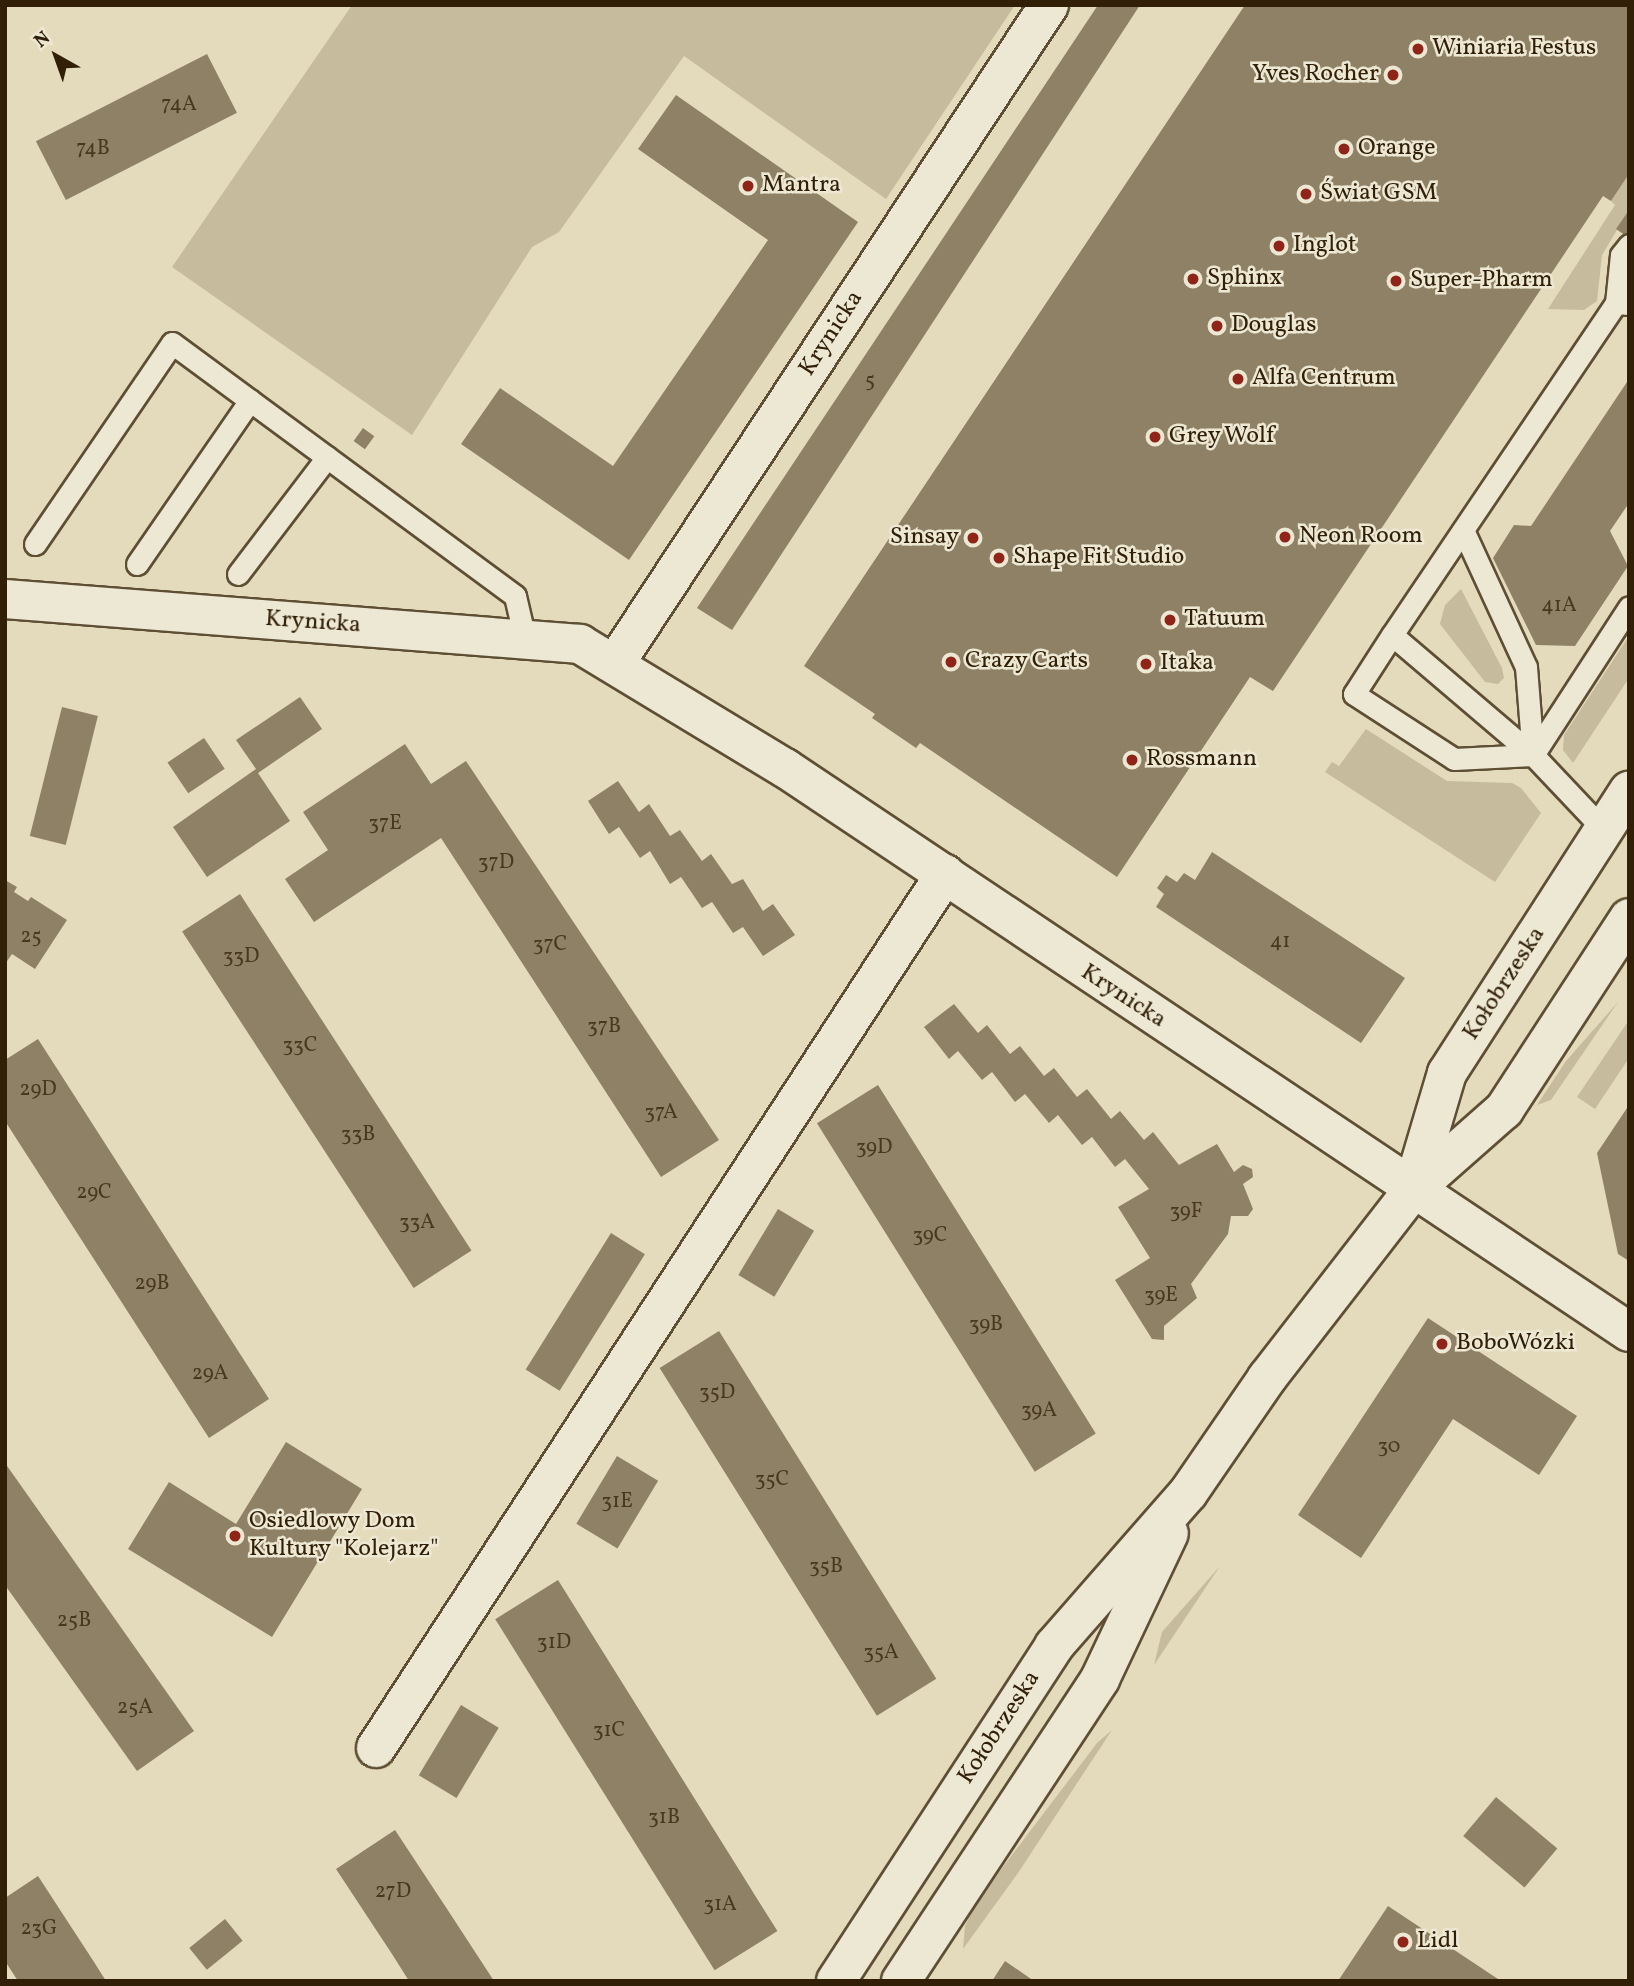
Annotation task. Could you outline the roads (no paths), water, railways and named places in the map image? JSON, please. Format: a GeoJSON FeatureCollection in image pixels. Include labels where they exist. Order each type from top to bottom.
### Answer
{"type":"FeatureCollection","features":[{"type":"Feature","properties":{"kind":"street","name":"Krynicka"},"geometry":{"type":"LineString","coordinates":[[616,662],[1049,5]]}},
{"type":"Feature","properties":{"kind":"street","name":"Krynicka"},"geometry":{"type":"LineString","coordinates":[[5,599],[580,644],[616,662],[945,874],[1412,1191],[1629,1332]]}},
{"type":"Feature","properties":{"kind":"street","name":"Kołobrzeska"},"geometry":{"type":"LineString","coordinates":[[1412,1191],[1447,1073],[1629,791]]}},
{"type":"Feature","properties":{"kind":"street"},"geometry":{"type":"LineString","coordinates":[[376,1748],[945,874]]}},
{"type":"Feature","properties":{"kind":"street","name":"Kołobrzeska"},"geometry":{"type":"LineString","coordinates":[[836,1981],[1054,1646],[1188,1493],[1267,1378],[1412,1191],[1504,1110],[1629,918]]}},
{"type":"Feature","properties":{"kind":"street","name":"Kołobrzeska"},"geometry":{"type":"LineString","coordinates":[[901,1981],[1100,1679],[1188,1493]]}},
{"type":"Feature","properties":{"kind":"lane"},"geometry":{"type":"LineString","coordinates":[[1533,755],[1454,759],[1354,694],[1463,530],[1622,303],[1622,255],[1629,245]]}},
{"type":"Feature","properties":{"kind":"lane"},"geometry":{"type":"LineString","coordinates":[[35,544],[172,342],[515,596],[524,639]]}},
{"type":"Feature","properties":{"kind":"lane"},"geometry":{"type":"LineString","coordinates":[[137,564],[250,400]]}},
{"type":"Feature","properties":{"kind":"lane"},"geometry":{"type":"LineString","coordinates":[[238,574],[327,457]]}},
{"type":"Feature","properties":{"kind":"lane"},"geometry":{"type":"LineString","coordinates":[[1463,530],[1525,667],[1533,755]]}},
{"type":"Feature","properties":{"kind":"lane"},"geometry":{"type":"LineString","coordinates":[[1533,755],[1629,607]]}},
{"type":"Feature","properties":{"kind":"lane"},"geometry":{"type":"LineString","coordinates":[[1392,635],[1533,755],[1604,830]]}},
{"type":"Feature","properties":{"kind":"place","name":"Winiaria Festus"},"geometry":{"type":"Point","coordinates":[1418,49]}},
{"type":"Feature","properties":{"kind":"place","name":"Yves Rocher"},"geometry":{"type":"Point","coordinates":[1393,75]}},
{"type":"Feature","properties":{"kind":"place","name":"Orange"},"geometry":{"type":"Point","coordinates":[1344,149]}},
{"type":"Feature","properties":{"kind":"place","name":"Mantra"},"geometry":{"type":"Point","coordinates":[748,186]}},
{"type":"Feature","properties":{"kind":"place","name":"Świat GSM"},"geometry":{"type":"Point","coordinates":[1306,194]}},
{"type":"Feature","properties":{"kind":"place","name":"Inglot"},"geometry":{"type":"Point","coordinates":[1279,246]}},
{"type":"Feature","properties":{"kind":"place","name":"Sphinx"},"geometry":{"type":"Point","coordinates":[1193,279]}},
{"type":"Feature","properties":{"kind":"place","name":"Super-Pharm"},"geometry":{"type":"Point","coordinates":[1396,281]}},
{"type":"Feature","properties":{"kind":"place","name":"Douglas"},"geometry":{"type":"Point","coordinates":[1217,326]}},
{"type":"Feature","properties":{"kind":"place","name":"Alfa Centrum"},"geometry":{"type":"Point","coordinates":[1238,379]}},
{"type":"Feature","properties":{"kind":"place","name":"Grey Wolf"},"geometry":{"type":"Point","coordinates":[1155,437]}},
{"type":"Feature","properties":{"kind":"place","name":"Neon Room"},"geometry":{"type":"Point","coordinates":[1285,537]}},
{"type":"Feature","properties":{"kind":"place","name":"Sinsay"},"geometry":{"type":"Point","coordinates":[973,538]}},
{"type":"Feature","properties":{"kind":"place","name":"Shape Fit Studio"},"geometry":{"type":"Point","coordinates":[999,558]}},
{"type":"Feature","properties":{"kind":"place","name":"Tatuum"},"geometry":{"type":"Point","coordinates":[1170,620]}},
{"type":"Feature","properties":{"kind":"place","name":"Crazy Carts"},"geometry":{"type":"Point","coordinates":[951,662]}},
{"type":"Feature","properties":{"kind":"place","name":"Itaka"},"geometry":{"type":"Point","coordinates":[1146,664]}},
{"type":"Feature","properties":{"kind":"place","name":"Rossmann"},"geometry":{"type":"Point","coordinates":[1132,760]}},
{"type":"Feature","properties":{"kind":"place","name":"BoboWózki"},"geometry":{"type":"Point","coordinates":[1442,1344]}},
{"type":"Feature","properties":{"kind":"place","name":"Osiedlowy Dom Kultury \"Kolejarz\""},"geometry":{"type":"Point","coordinates":[235,1536]}},
{"type":"Feature","properties":{"kind":"place","name":"Lidl"},"geometry":{"type":"Point","coordinates":[1403,1942]}}]}
